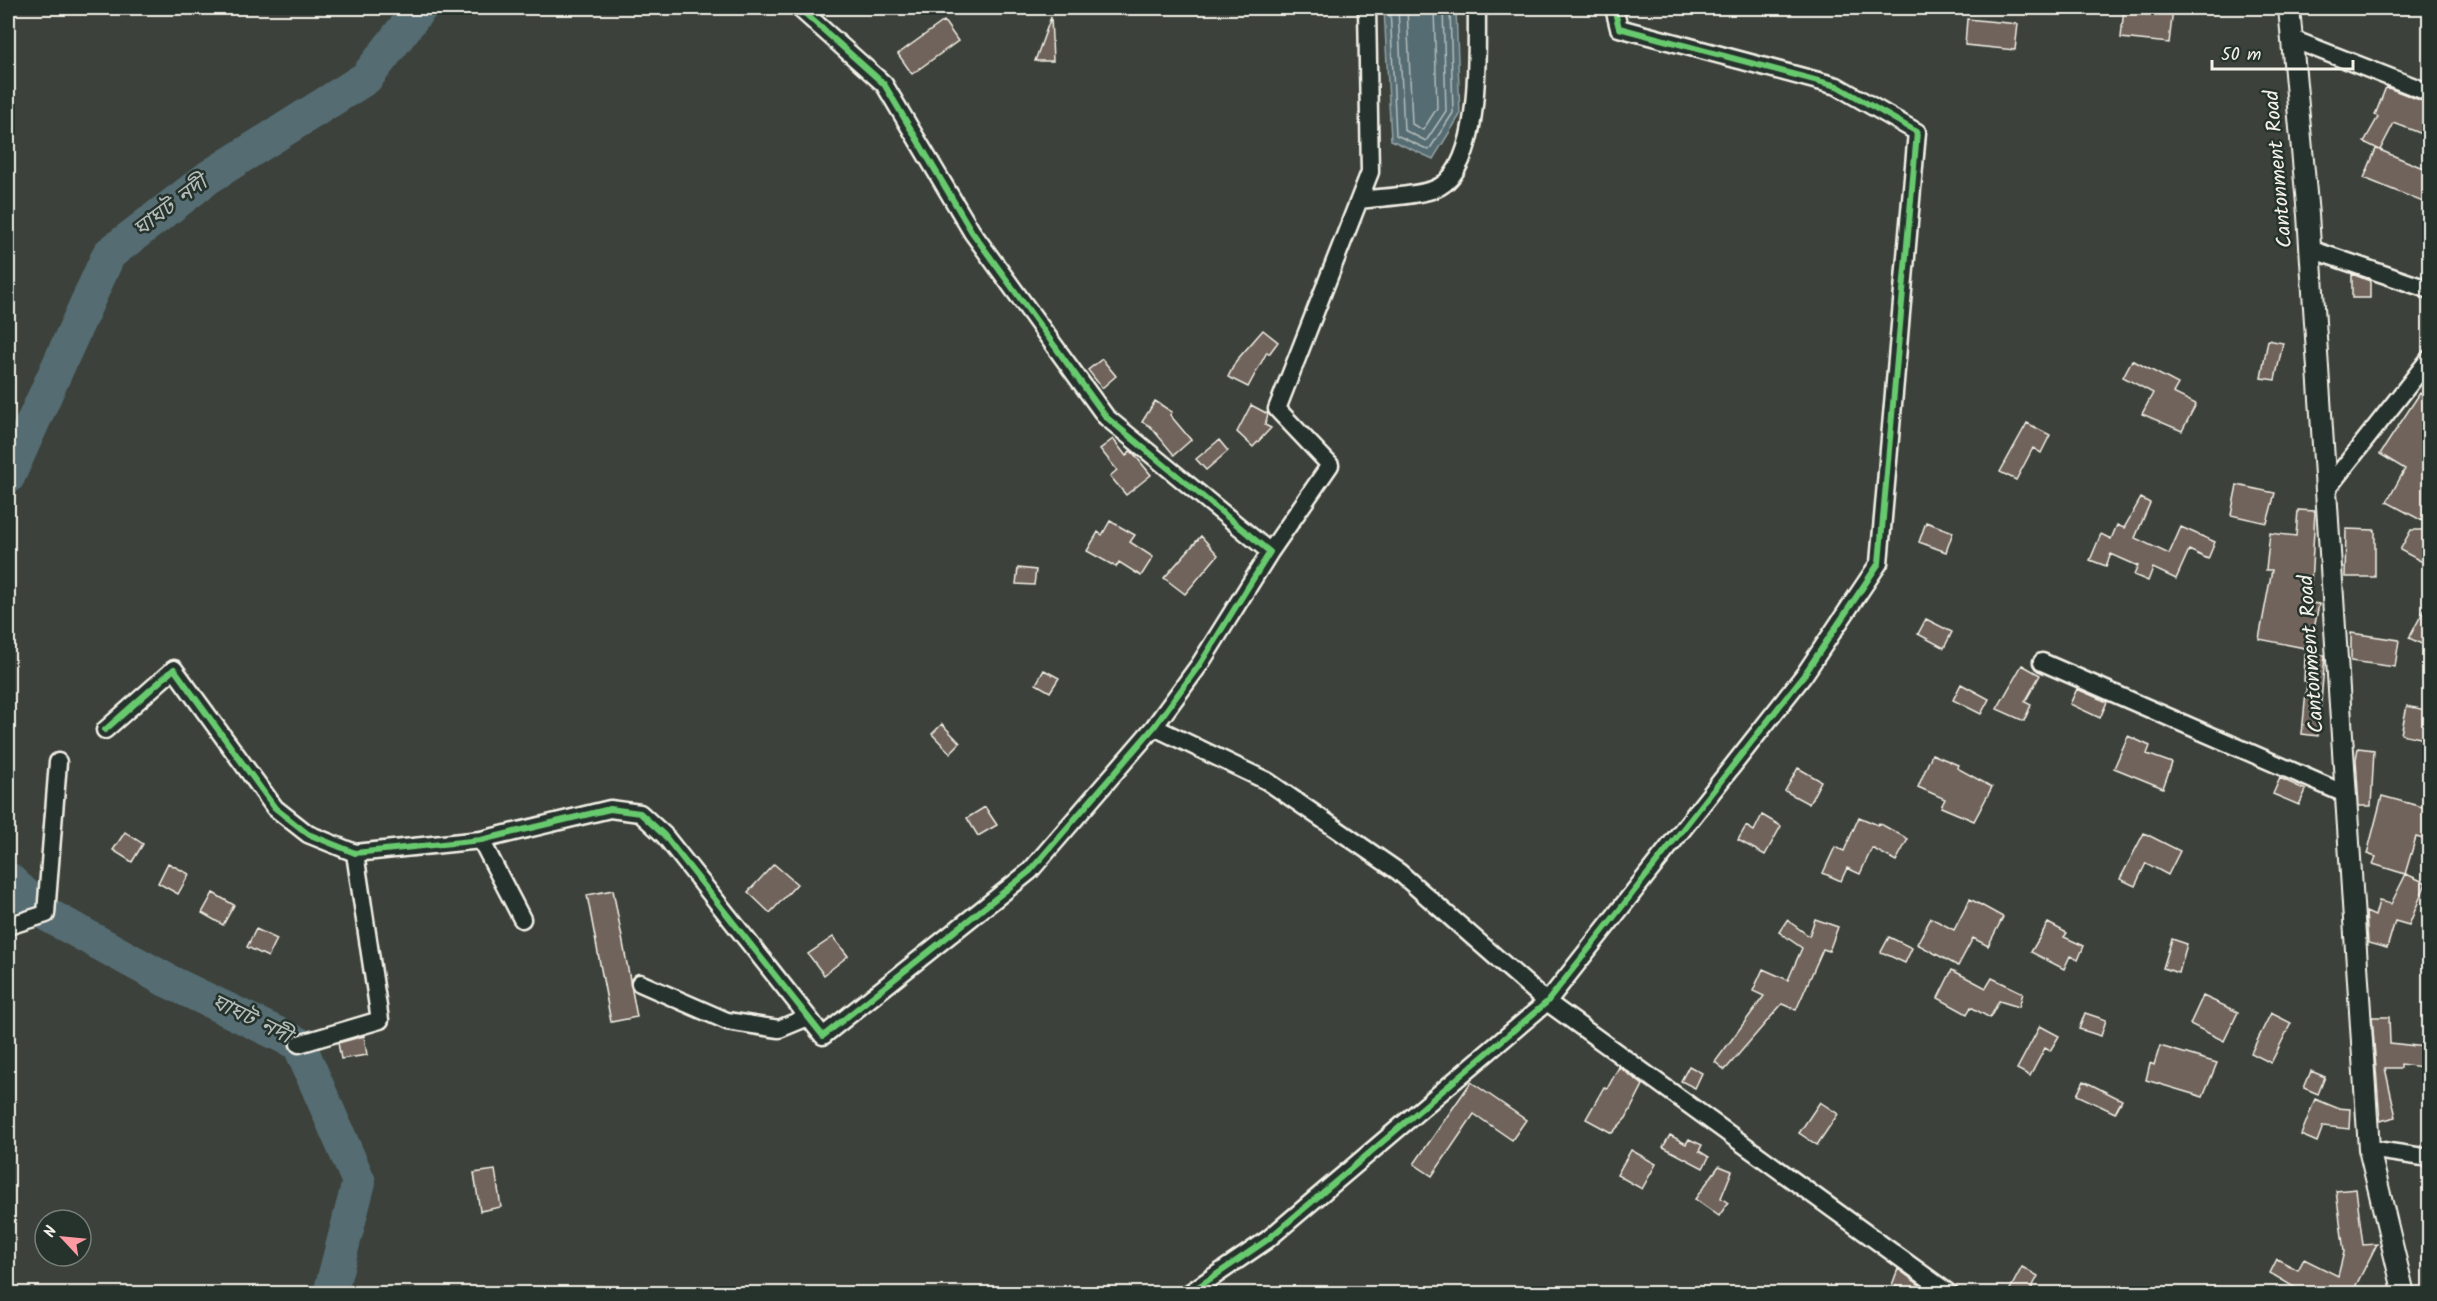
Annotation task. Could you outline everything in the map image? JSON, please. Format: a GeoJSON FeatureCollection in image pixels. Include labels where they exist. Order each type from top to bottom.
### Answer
{"type":"FeatureCollection","features":[{"type":"Feature","properties":{"kind":"street"},"geometry":{"type":"LineString","coordinates":[[799,8],[884,84],[972,232],[1106,417],[1270,552]]}},
{"type":"Feature","properties":{"kind":"street"},"geometry":{"type":"LineString","coordinates":[[105,730],[174,669],[275,808],[308,834],[354,852],[482,840],[610,809],[640,813],[664,835],[823,1036],[1030,872],[1154,727],[1200,664],[1270,552],[1330,465],[1277,409],[1370,172],[1367,8]]}},
{"type":"Feature","properties":{"kind":"street"},"geometry":{"type":"LineString","coordinates":[[1359,200],[1433,190],[1450,180],[1467,148],[1476,85],[1477,8]]}},
{"type":"Feature","properties":{"kind":"street"},"geometry":{"type":"LineString","coordinates":[[1188,1293],[1267,1240],[1547,1002],[1804,675],[1879,563],[1917,132],[1836,86],[1619,28],[1614,8]]}},
{"type":"Feature","properties":{"kind":"street","name":"Cantonment Road"},"geometry":{"type":"LineString","coordinates":[[2289,8],[2310,249],[2368,1149],[2404,1293]]}},
{"type":"Feature","properties":{"kind":"street"},"geometry":{"type":"LineString","coordinates":[[2292,39],[2430,93]]}},
{"type":"Feature","properties":{"kind":"street"},"geometry":{"type":"LineString","coordinates":[[2310,249],[2430,290]]}},
{"type":"Feature","properties":{"kind":"street"},"geometry":{"type":"LineString","coordinates":[[2325,490],[2430,358]]}},
{"type":"Feature","properties":{"kind":"street"},"geometry":{"type":"LineString","coordinates":[[2042,662],[2345,794]]}},
{"type":"Feature","properties":{"kind":"street"},"geometry":{"type":"LineString","coordinates":[[1154,727],[1267,781],[1399,872],[1547,1002],[1950,1293]]}},
{"type":"Feature","properties":{"kind":"street"},"geometry":{"type":"LineString","coordinates":[[8,926],[46,914],[58,762]]}},
{"type":"Feature","properties":{"kind":"street"},"geometry":{"type":"LineString","coordinates":[[482,840],[522,919]]}},
{"type":"Feature","properties":{"kind":"street"},"geometry":{"type":"LineString","coordinates":[[299,1044],[380,1020],[354,852]]}},
{"type":"Feature","properties":{"kind":"street"},"geometry":{"type":"LineString","coordinates":[[640,983],[727,1021],[779,1029],[808,1017]]}},
{"type":"Feature","properties":{"kind":"street"},"geometry":{"type":"LineString","coordinates":[[2368,1149],[2430,1158]]}},
{"type":"Feature","properties":{"kind":"water"},"geometry":{"type":"Polygon","coordinates":[[[1384,8],[1456,8],[1460,115],[1433,159],[1391,140],[1384,8]]]}},
{"type":"Feature","properties":{"kind":"building"},"geometry":{"type":"Polygon","coordinates":[[[2124,8],[2173,9],[2169,43],[2121,38],[2124,8]]]}},
{"type":"Feature","properties":{"kind":"building"},"geometry":{"type":"Polygon","coordinates":[[[1051,17],[1053,61],[1035,61],[1051,17]]]}},
{"type":"Feature","properties":{"kind":"building"},"geometry":{"type":"Polygon","coordinates":[[[1967,19],[2018,24],[2015,50],[1965,45],[1967,19]]]}},
{"type":"Feature","properties":{"kind":"building"},"geometry":{"type":"Polygon","coordinates":[[[944,21],[958,41],[912,74],[898,54],[944,21]]]}},
{"type":"Feature","properties":{"kind":"building"},"geometry":{"type":"Polygon","coordinates":[[[2386,87],[2430,104],[2430,137],[2394,123],[2380,150],[2364,142],[2378,117],[2375,115],[2386,87]]]}},
{"type":"Feature","properties":{"kind":"building"},"geometry":{"type":"Polygon","coordinates":[[[2376,149],[2430,171],[2430,205],[2364,178],[2376,149]]]}},
{"type":"Feature","properties":{"kind":"building"},"geometry":{"type":"Polygon","coordinates":[[[2352,274],[2370,281],[2370,298],[2352,298],[2352,274]]]}},
{"type":"Feature","properties":{"kind":"building"},"geometry":{"type":"Polygon","coordinates":[[[1263,330],[1278,342],[1269,354],[1267,352],[1248,387],[1228,377],[1236,361],[1263,330]]]}},
{"type":"Feature","properties":{"kind":"building"},"geometry":{"type":"Polygon","coordinates":[[[2268,340],[2283,343],[2275,380],[2261,378],[2268,340]]]}},
{"type":"Feature","properties":{"kind":"building"},"geometry":{"type":"Polygon","coordinates":[[[1102,359],[1116,376],[1102,388],[1088,370],[1102,359]]]}},
{"type":"Feature","properties":{"kind":"building"},"geometry":{"type":"Polygon","coordinates":[[[2132,360],[2178,384],[2173,393],[2196,404],[2182,431],[2142,414],[2153,393],[2123,377],[2132,360]]]}},
{"type":"Feature","properties":{"kind":"building"},"geometry":{"type":"Polygon","coordinates":[[[2420,393],[2430,400],[2430,525],[2387,502],[2405,469],[2380,454],[2420,393]]]}},
{"type":"Feature","properties":{"kind":"building"},"geometry":{"type":"Polygon","coordinates":[[[1155,401],[1172,412],[1170,415],[1191,440],[1174,455],[1150,426],[1142,422],[1155,401]]]}},
{"type":"Feature","properties":{"kind":"building"},"geometry":{"type":"Polygon","coordinates":[[[1251,405],[1268,414],[1265,425],[1271,428],[1253,447],[1237,432],[1251,405]]]}},
{"type":"Feature","properties":{"kind":"building"},"geometry":{"type":"Polygon","coordinates":[[[2027,423],[2050,435],[2041,453],[2033,448],[2016,480],[2000,472],[2027,423]]]}},
{"type":"Feature","properties":{"kind":"building"},"geometry":{"type":"Polygon","coordinates":[[[1113,439],[1126,456],[1130,451],[1134,454],[1151,475],[1126,495],[1110,476],[1117,470],[1100,449],[1113,439]]]}},
{"type":"Feature","properties":{"kind":"building"},"geometry":{"type":"Polygon","coordinates":[[[1219,440],[1228,451],[1206,470],[1196,459],[1219,440]]]}},
{"type":"Feature","properties":{"kind":"building"},"geometry":{"type":"Polygon","coordinates":[[[2237,485],[2275,493],[2267,523],[2231,515],[2237,485]]]}},
{"type":"Feature","properties":{"kind":"building"},"geometry":{"type":"Polygon","coordinates":[[[2141,498],[2150,503],[2135,538],[2169,554],[2181,527],[2215,542],[2208,559],[2189,550],[2176,579],[2153,568],[2148,581],[2134,575],[2138,566],[2111,554],[2106,566],[2090,560],[2101,534],[2111,539],[2117,525],[2124,528],[2141,498]]]}},
{"type":"Feature","properties":{"kind":"building"},"geometry":{"type":"Polygon","coordinates":[[[2298,510],[2315,511],[2310,603],[2319,604],[2310,649],[2259,639],[2272,570],[2266,570],[2270,533],[2296,536],[2298,510]]]}},
{"type":"Feature","properties":{"kind":"building"},"geometry":{"type":"Polygon","coordinates":[[[1110,521],[1135,535],[1130,542],[1153,557],[1141,576],[1119,562],[1116,567],[1087,551],[1098,532],[1102,535],[1110,521]]]}},
{"type":"Feature","properties":{"kind":"building"},"geometry":{"type":"Polygon","coordinates":[[[1926,522],[1953,532],[1946,552],[1919,542],[1926,522]]]}},
{"type":"Feature","properties":{"kind":"building"},"geometry":{"type":"Polygon","coordinates":[[[2346,529],[2375,530],[2375,577],[2345,577],[2346,529]]]}},
{"type":"Feature","properties":{"kind":"building"},"geometry":{"type":"Polygon","coordinates":[[[2411,530],[2430,530],[2430,566],[2400,550],[2411,530]]]}},
{"type":"Feature","properties":{"kind":"building"},"geometry":{"type":"Polygon","coordinates":[[[1201,536],[1218,555],[1185,594],[1164,578],[1201,536]]]}},
{"type":"Feature","properties":{"kind":"building"},"geometry":{"type":"Polygon","coordinates":[[[1018,568],[1036,570],[1034,585],[1016,584],[1018,568]]]}},
{"type":"Feature","properties":{"kind":"building"},"geometry":{"type":"Polygon","coordinates":[[[2430,599],[2430,648],[2409,638],[2430,599]]]}},
{"type":"Feature","properties":{"kind":"building"},"geometry":{"type":"Polygon","coordinates":[[[1926,619],[1952,632],[1944,648],[1918,634],[1926,619]]]}},
{"type":"Feature","properties":{"kind":"building"},"geometry":{"type":"Polygon","coordinates":[[[2351,633],[2399,640],[2395,667],[2351,661],[2351,633]]]}},
{"type":"Feature","properties":{"kind":"building"},"geometry":{"type":"Polygon","coordinates":[[[2305,655],[2325,655],[2318,736],[2302,734],[2307,681],[2304,681],[2305,655]]]}},
{"type":"Feature","properties":{"kind":"building"},"geometry":{"type":"Polygon","coordinates":[[[2022,665],[2040,675],[2025,702],[2031,705],[2024,721],[1997,709],[2022,665]]]}},
{"type":"Feature","properties":{"kind":"building"},"geometry":{"type":"Polygon","coordinates":[[[1044,670],[1059,678],[1050,692],[1036,684],[1044,670]]]}},
{"type":"Feature","properties":{"kind":"building"},"geometry":{"type":"Polygon","coordinates":[[[1961,684],[1989,699],[1981,714],[1953,700],[1961,684]]]}},
{"type":"Feature","properties":{"kind":"building"},"geometry":{"type":"Polygon","coordinates":[[[2077,689],[2107,702],[2100,718],[2070,704],[2077,689]]]}},
{"type":"Feature","properties":{"kind":"building"},"geometry":{"type":"Polygon","coordinates":[[[2407,706],[2430,711],[2430,740],[2401,734],[2407,706]]]}},
{"type":"Feature","properties":{"kind":"building"},"geometry":{"type":"Polygon","coordinates":[[[942,724],[960,743],[950,753],[932,734],[942,724]]]}},
{"type":"Feature","properties":{"kind":"building"},"geometry":{"type":"Polygon","coordinates":[[[2128,736],[2150,746],[2147,754],[2172,763],[2163,788],[2114,768],[2128,736]]]}},
{"type":"Feature","properties":{"kind":"building"},"geometry":{"type":"Polygon","coordinates":[[[2358,748],[2374,750],[2371,806],[2359,806],[2356,759],[2358,748]]]}},
{"type":"Feature","properties":{"kind":"building"},"geometry":{"type":"Polygon","coordinates":[[[1932,754],[1958,765],[1957,768],[1992,787],[1974,821],[1941,807],[1945,799],[1918,787],[1932,754]]]}},
{"type":"Feature","properties":{"kind":"building"},"geometry":{"type":"Polygon","coordinates":[[[1798,768],[1821,781],[1809,804],[1785,791],[1798,768]]]}},
{"type":"Feature","properties":{"kind":"building"},"geometry":{"type":"Polygon","coordinates":[[[2280,778],[2306,790],[2299,805],[2273,794],[2280,778]]]}},
{"type":"Feature","properties":{"kind":"building"},"geometry":{"type":"Polygon","coordinates":[[[2382,796],[2430,809],[2430,841],[2416,837],[2405,874],[2373,864],[2376,857],[2367,854],[2382,796]]]}},
{"type":"Feature","properties":{"kind":"building"},"geometry":{"type":"Polygon","coordinates":[[[985,807],[997,825],[978,836],[967,818],[985,807]]]}},
{"type":"Feature","properties":{"kind":"building"},"geometry":{"type":"Polygon","coordinates":[[[1762,815],[1781,826],[1765,855],[1738,840],[1746,826],[1754,831],[1762,815]]]}},
{"type":"Feature","properties":{"kind":"building"},"geometry":{"type":"Polygon","coordinates":[[[1859,817],[1878,825],[1879,823],[1908,839],[1896,861],[1872,848],[1860,874],[1847,868],[1841,881],[1823,873],[1835,847],[1844,851],[1859,817]]]}},
{"type":"Feature","properties":{"kind":"building"},"geometry":{"type":"Polygon","coordinates":[[[125,832],[143,844],[132,862],[113,850],[125,832]]]}},
{"type":"Feature","properties":{"kind":"building"},"geometry":{"type":"Polygon","coordinates":[[[2144,833],[2180,851],[2168,875],[2146,863],[2135,886],[2120,879],[2144,833]]]}},
{"type":"Feature","properties":{"kind":"building"},"geometry":{"type":"Polygon","coordinates":[[[168,863],[189,874],[178,894],[158,883],[168,863]]]}},
{"type":"Feature","properties":{"kind":"building"},"geometry":{"type":"Polygon","coordinates":[[[774,864],[797,884],[770,913],[748,892],[774,864]]]}},
{"type":"Feature","properties":{"kind":"building"},"geometry":{"type":"Polygon","coordinates":[[[2406,874],[2426,883],[2409,925],[2395,921],[2387,948],[2368,943],[2366,912],[2375,916],[2379,901],[2391,904],[2406,874]]]}},
{"type":"Feature","properties":{"kind":"building"},"geometry":{"type":"Polygon","coordinates":[[[613,890],[637,1017],[611,1022],[587,895],[613,890]]]}},
{"type":"Feature","properties":{"kind":"building"},"geometry":{"type":"Polygon","coordinates":[[[213,893],[234,905],[223,925],[202,913],[213,893]]]}},
{"type":"Feature","properties":{"kind":"building"},"geometry":{"type":"Polygon","coordinates":[[[1970,899],[2003,917],[1988,946],[1973,938],[1958,966],[1917,944],[1931,918],[1954,930],[1970,899]]]}},
{"type":"Feature","properties":{"kind":"building"},"geometry":{"type":"Polygon","coordinates":[[[1815,919],[1838,927],[1829,951],[1823,949],[1796,1010],[1782,1004],[1725,1070],[1715,1062],[1764,996],[1753,991],[1763,969],[1788,980],[1802,948],[1779,932],[1787,920],[1809,936],[1815,919]]]}},
{"type":"Feature","properties":{"kind":"building"},"geometry":{"type":"Polygon","coordinates":[[[2048,923],[2067,933],[2064,937],[2084,946],[2078,960],[2070,956],[2064,969],[2031,952],[2048,923]]]}},
{"type":"Feature","properties":{"kind":"building"},"geometry":{"type":"Polygon","coordinates":[[[256,929],[277,939],[268,957],[247,947],[256,929]]]}},
{"type":"Feature","properties":{"kind":"building"},"geometry":{"type":"Polygon","coordinates":[[[833,937],[848,956],[824,975],[808,954],[833,937]]]}},
{"type":"Feature","properties":{"kind":"building"},"geometry":{"type":"Polygon","coordinates":[[[1889,937],[1912,948],[1905,963],[1881,952],[1889,937]]]}},
{"type":"Feature","properties":{"kind":"building"},"geometry":{"type":"Polygon","coordinates":[[[2172,939],[2187,944],[2179,973],[2163,968],[2172,939]]]}},
{"type":"Feature","properties":{"kind":"building"},"geometry":{"type":"Polygon","coordinates":[[[1952,970],[1986,988],[1992,978],[2023,993],[2019,1007],[1999,1001],[1990,1018],[1971,1007],[1967,1014],[1938,998],[1952,970]]]}},
{"type":"Feature","properties":{"kind":"building"},"geometry":{"type":"Polygon","coordinates":[[[2203,996],[2238,1012],[2224,1041],[2190,1024],[2203,996]]]}},
{"type":"Feature","properties":{"kind":"building"},"geometry":{"type":"Polygon","coordinates":[[[2085,1013],[2106,1020],[2101,1036],[2079,1029],[2085,1013]]]}},
{"type":"Feature","properties":{"kind":"building"},"geometry":{"type":"Polygon","coordinates":[[[2271,1013],[2291,1023],[2271,1063],[2251,1053],[2271,1013]]]}},
{"type":"Feature","properties":{"kind":"building"},"geometry":{"type":"Polygon","coordinates":[[[2372,1017],[2389,1017],[2390,1043],[2425,1047],[2422,1067],[2401,1064],[2401,1068],[2385,1068],[2396,1117],[2380,1121],[2372,1017]]]}},
{"type":"Feature","properties":{"kind":"building"},"geometry":{"type":"Polygon","coordinates":[[[2040,1026],[2059,1036],[2050,1051],[2045,1048],[2030,1076],[2017,1069],[2040,1026]]]}},
{"type":"Feature","properties":{"kind":"building"},"geometry":{"type":"Polygon","coordinates":[[[364,1036],[367,1055],[341,1059],[338,1043],[364,1036]]]}},
{"type":"Feature","properties":{"kind":"building"},"geometry":{"type":"Polygon","coordinates":[[[2160,1046],[2217,1063],[2203,1097],[2146,1080],[2150,1063],[2154,1065],[2160,1046]]]}},
{"type":"Feature","properties":{"kind":"building"},"geometry":{"type":"Polygon","coordinates":[[[1689,1066],[1702,1073],[1695,1088],[1681,1081],[1689,1066]]]}},
{"type":"Feature","properties":{"kind":"building"},"geometry":{"type":"Polygon","coordinates":[[[1619,1067],[1643,1085],[1626,1118],[1612,1133],[1586,1119],[1604,1087],[1607,1089],[1619,1067]]]}},
{"type":"Feature","properties":{"kind":"building"},"geometry":{"type":"Polygon","coordinates":[[[2311,1071],[2325,1077],[2318,1094],[2304,1088],[2311,1071]]]}},
{"type":"Feature","properties":{"kind":"building"},"geometry":{"type":"Polygon","coordinates":[[[2084,1081],[2122,1100],[2115,1113],[2077,1095],[2084,1081]]]}},
{"type":"Feature","properties":{"kind":"building"},"geometry":{"type":"Polygon","coordinates":[[[1471,1082],[1526,1120],[1512,1140],[1474,1114],[1432,1176],[1414,1164],[1471,1082]]]}},
{"type":"Feature","properties":{"kind":"building"},"geometry":{"type":"Polygon","coordinates":[[[2315,1099],[2337,1108],[2350,1109],[2349,1129],[2323,1126],[2317,1142],[2301,1135],[2315,1099]]]}},
{"type":"Feature","properties":{"kind":"building"},"geometry":{"type":"Polygon","coordinates":[[[1820,1102],[1838,1114],[1817,1145],[1799,1133],[1820,1102]]]}},
{"type":"Feature","properties":{"kind":"building"},"geometry":{"type":"Polygon","coordinates":[[[1670,1135],[1686,1144],[1689,1139],[1702,1145],[1699,1151],[1709,1157],[1703,1168],[1663,1147],[1670,1135]]]}},
{"type":"Feature","properties":{"kind":"building"},"geometry":{"type":"Polygon","coordinates":[[[1631,1150],[1656,1164],[1642,1189],[1617,1175],[1631,1150]]]}},
{"type":"Feature","properties":{"kind":"building"},"geometry":{"type":"Polygon","coordinates":[[[1719,1166],[1732,1171],[1721,1198],[1728,1203],[1719,1216],[1695,1199],[1719,1166]]]}},
{"type":"Feature","properties":{"kind":"building"},"geometry":{"type":"Polygon","coordinates":[[[495,1170],[501,1207],[480,1211],[474,1173],[495,1170]]]}},
{"type":"Feature","properties":{"kind":"building"},"geometry":{"type":"Polygon","coordinates":[[[2356,1189],[2363,1245],[2377,1244],[2352,1293],[2304,1293],[2270,1273],[2277,1259],[2298,1270],[2304,1259],[2338,1276],[2344,1252],[2336,1191],[2356,1189]]]}},
{"type":"Feature","properties":{"kind":"building"},"geometry":{"type":"Polygon","coordinates":[[[2022,1267],[2038,1276],[2029,1293],[2008,1293],[2022,1267]]]}},
{"type":"Feature","properties":{"kind":"building"},"geometry":{"type":"Polygon","coordinates":[[[1898,1269],[1925,1289],[1924,1293],[1914,1293],[1892,1285],[1898,1269]]]}},
{"type":"Feature","properties":{"kind":"waterway","name":"ঘাঘট নদী"},"geometry":{"type":"LineString","coordinates":[[8,477],[109,254],[209,177],[366,78],[420,8]]}},
{"type":"Feature","properties":{"kind":"waterway","name":"ঘাঘট নদী"},"geometry":{"type":"LineString","coordinates":[[8,879],[46,914],[168,981],[299,1044],[359,1182],[330,1294]]}},
{"type":"Feature","properties":{"kind":"cycle path"},"geometry":{"type":"LineString","coordinates":[[105,730],[174,669],[275,808],[308,834],[355,853],[481,840],[610,809],[640,813],[664,835],[823,1036],[1030,871],[1154,727],[1200,664],[1270,552],[1106,417],[972,232],[884,84],[799,8]]}},
{"type":"Feature","properties":{"kind":"cycle path"},"geometry":{"type":"LineString","coordinates":[[1188,1294],[1267,1240],[1547,1002],[1804,675],[1879,563],[1917,132],[1837,86],[1619,28],[1614,8]]}}]}
